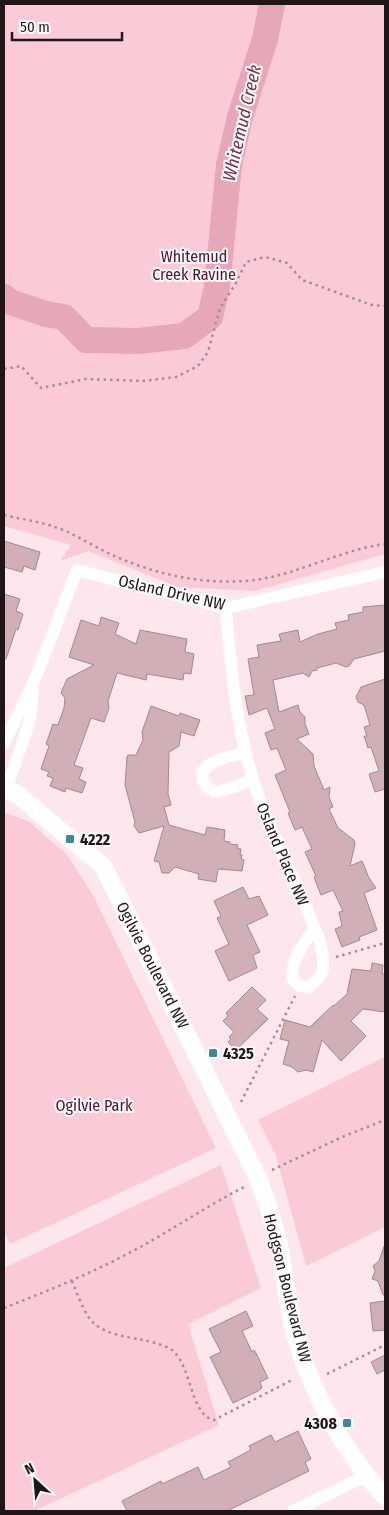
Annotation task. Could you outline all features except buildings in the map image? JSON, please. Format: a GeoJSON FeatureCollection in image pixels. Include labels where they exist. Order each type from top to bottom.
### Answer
{"type":"FeatureCollection","features":[{"type":"Feature","properties":{"kind":"street","name":"Osland Drive NW"},"geometry":{"type":"LineString","coordinates":[[4,743],[34,682],[77,570],[226,608],[385,572]]}},
{"type":"Feature","properties":{"kind":"street","name":"Osland Place NW"},"geometry":{"type":"LineString","coordinates":[[226,608],[229,654],[244,753],[252,780],[270,826],[315,929]]}},
{"type":"Feature","properties":{"kind":"street","name":"Osland Drive NW"},"geometry":{"type":"LineString","coordinates":[[5,789],[30,720],[34,682]]}},
{"type":"Feature","properties":{"kind":"street"},"geometry":{"type":"LineString","coordinates":[[244,753],[220,760],[206,768],[202,774],[203,781],[213,791],[220,791],[252,780]]}},
{"type":"Feature","properties":{"kind":"street","name":"Ogilvie Boulevard NW"},"geometry":{"type":"LineString","coordinates":[[5,789],[16,794],[103,866],[258,1178]]}},
{"type":"Feature","properties":{"kind":"street","name":"Hodgson Boulevard NW"},"geometry":{"type":"LineString","coordinates":[[258,1178],[278,1242],[289,1305],[302,1357],[331,1420],[366,1476],[385,1497]]}},
{"type":"Feature","properties":{"kind":"street"},"geometry":{"type":"LineString","coordinates":[[293,1511],[366,1476]]}},
{"type":"Feature","properties":{"kind":"path"},"geometry":{"type":"LineString","coordinates":[[4,369],[21,366],[41,388],[86,379],[143,380],[176,378],[198,366],[208,352],[220,308],[236,283],[246,262],[265,257],[287,263],[302,280],[372,305],[385,306]]}},
{"type":"Feature","properties":{"kind":"path"},"geometry":{"type":"LineString","coordinates":[[4,515],[53,526],[133,564],[171,576],[212,581],[247,581],[280,575],[364,548],[385,544]]}},
{"type":"Feature","properties":{"kind":"path"},"geometry":{"type":"LineString","coordinates":[[330,959],[385,943]]}},
{"type":"Feature","properties":{"kind":"path"},"geometry":{"type":"LineString","coordinates":[[240,1102],[296,994]]}},
{"type":"Feature","properties":{"kind":"path"},"geometry":{"type":"LineString","coordinates":[[4,1308],[72,1280],[129,1253],[275,1168],[342,1137],[385,1120]]}},
{"type":"Feature","properties":{"kind":"path"},"geometry":{"type":"LineString","coordinates":[[72,1280],[91,1321],[100,1328],[170,1349],[179,1357],[197,1404],[208,1419],[214,1420],[294,1379]]}},
{"type":"Feature","properties":{"kind":"path"},"geometry":{"type":"LineString","coordinates":[[327,1374],[385,1344]]}},
{"type":"Feature","properties":{"kind":"green space","name":"Whitemud Creek Ravine"},"geometry":{"type":"Polygon","coordinates":[[[4,4],[385,4],[385,554],[255,591],[178,587],[88,551],[60,561],[71,545],[4,526],[4,4]]]}},
{"type":"Feature","properties":{"kind":"green space","name":"Ogilvie Park"},"geometry":{"type":"Polygon","coordinates":[[[4,812],[30,822],[67,855],[93,895],[216,1148],[10,1244],[4,1232],[4,812]]]}},
{"type":"Feature","properties":{"kind":"green space"},"geometry":{"type":"Polygon","coordinates":[[[385,1057],[385,1227],[306,1266],[276,1156],[258,1120],[385,1057]]]}},
{"type":"Feature","properties":{"kind":"green space"},"geometry":{"type":"Polygon","coordinates":[[[221,1165],[261,1288],[188,1324],[219,1425],[34,1511],[4,1511],[4,1268],[221,1165]]]}},
{"type":"Feature","properties":{"kind":"waterway","name":"Whitemud Creek"},"geometry":{"type":"LineString","coordinates":[[4,297],[10,302],[46,314],[64,317],[86,340],[138,341],[184,336],[210,317],[217,287],[229,165],[240,117],[265,39],[272,4]]}},
{"type":"Feature","properties":{"kind":"place","name":"4222"},"geometry":{"type":"Point","coordinates":[70,839]}},
{"type":"Feature","properties":{"kind":"place","name":"4325"},"geometry":{"type":"Point","coordinates":[213,1053]}},
{"type":"Feature","properties":{"kind":"place","name":"4308"},"geometry":{"type":"Point","coordinates":[347,1423]}}]}
